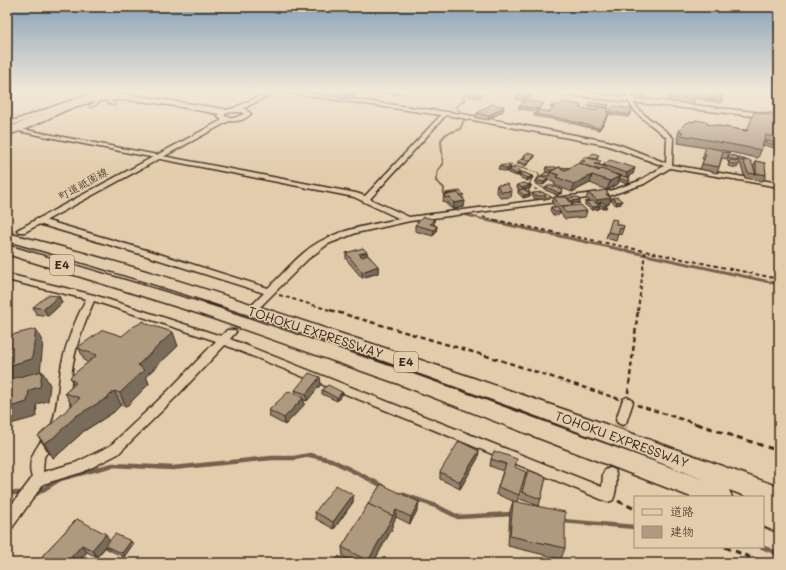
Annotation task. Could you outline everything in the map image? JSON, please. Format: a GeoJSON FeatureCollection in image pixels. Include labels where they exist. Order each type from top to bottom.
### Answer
{"type":"FeatureCollection","features":[{"type":"Feature","properties":{"kind":"highway"},"geometry":{"type":"LineString","coordinates":[[7,130],[47,119]]}},
{"type":"Feature","properties":{"kind":"highway"},"geometry":{"type":"LineString","coordinates":[[7,233],[25,236]]}},
{"type":"Feature","properties":{"kind":"highway","name":"TOHOKU EXPRESSWAY"},"geometry":{"type":"LineString","coordinates":[[7,237],[25,236],[139,275],[318,332],[505,396],[779,498]]}},
{"type":"Feature","properties":{"kind":"highway","name":"TOHOKU EXPRESSWAY"},"geometry":{"type":"LineString","coordinates":[[7,249],[206,310],[403,378],[717,496]]}},
{"type":"Feature","properties":{"kind":"highway"},"geometry":{"type":"LineString","coordinates":[[7,259],[117,282]]}},
{"type":"Feature","properties":{"kind":"highway"},"geometry":{"type":"LineString","coordinates":[[764,514],[779,520]]}},
{"type":"Feature","properties":{"kind":"street"},"geometry":{"type":"LineString","coordinates":[[7,130],[32,119]]}},
{"type":"Feature","properties":{"kind":"street","name":"町道祗園線"},"geometry":{"type":"LineString","coordinates":[[25,236],[38,221],[155,157],[220,119]]}},
{"type":"Feature","properties":{"kind":"street"},"geometry":{"type":"LineString","coordinates":[[366,199],[440,119]]}},
{"type":"Feature","properties":{"kind":"street"},"geometry":{"type":"LineString","coordinates":[[470,119],[607,143],[669,166],[779,185]]}},
{"type":"Feature","properties":{"kind":"street"},"geometry":{"type":"LineString","coordinates":[[257,305],[305,257],[325,242],[354,231],[410,219],[611,193],[634,186],[662,172],[669,166],[670,138],[646,119]]}},
{"type":"Feature","properties":{"kind":"street"},"geometry":{"type":"LineString","coordinates":[[21,131],[356,195],[395,215],[410,219]]}},
{"type":"Feature","properties":{"kind":"street"},"geometry":{"type":"LineString","coordinates":[[38,221],[150,254],[270,292]]}},
{"type":"Feature","properties":{"kind":"street"},"geometry":{"type":"LineString","coordinates":[[7,278],[91,297],[227,336],[608,496],[610,474]]}},
{"type":"Feature","properties":{"kind":"street"},"geometry":{"type":"LineString","coordinates":[[39,479],[35,469],[38,455],[54,433],[63,413],[67,364],[79,323],[91,297]]}},
{"type":"Feature","properties":{"kind":"street"},"geometry":{"type":"LineString","coordinates":[[7,523],[39,479],[78,468],[114,450],[173,393],[227,336]]}},
{"type":"Feature","properties":{"kind":"street"},"geometry":{"type":"LineString","coordinates":[[622,420],[627,402]]}},
{"type":"Feature","properties":{"kind":"lane"},"geometry":{"type":"LineString","coordinates":[[509,166],[537,175],[542,174]]}},
{"type":"Feature","properties":{"kind":"lane"},"geometry":{"type":"LineString","coordinates":[[537,175],[532,183],[534,186],[531,191],[544,192],[556,197],[558,200]]}},
{"type":"Feature","properties":{"kind":"path"},"geometry":{"type":"LineString","coordinates":[[460,212],[779,279]]}},
{"type":"Feature","properties":{"kind":"path"},"geometry":{"type":"LineString","coordinates":[[627,402],[645,252]]}},
{"type":"Feature","properties":{"kind":"path"},"geometry":{"type":"LineString","coordinates":[[270,292],[500,360],[779,451]]}},
{"type":"Feature","properties":{"kind":"path"},"geometry":{"type":"LineString","coordinates":[[608,496],[634,509]]}},
{"type":"Feature","properties":{"kind":"path"},"geometry":{"type":"LineString","coordinates":[[727,548],[764,563]]}},
{"type":"Feature","properties":{"kind":"building"},"geometry":{"type":"Polygon","coordinates":[[[561,119],[605,119],[599,128],[561,119]]]}},
{"type":"Feature","properties":{"kind":"building"},"geometry":{"type":"Polygon","coordinates":[[[752,119],[779,119],[779,138],[766,135],[761,150],[681,135],[683,132],[679,131],[685,123],[690,121],[694,122],[695,120],[707,122],[707,124],[747,131],[752,119]]]}},
{"type":"Feature","properties":{"kind":"building"},"geometry":{"type":"Polygon","coordinates":[[[764,140],[777,143],[776,145],[764,142],[764,140]]]}},
{"type":"Feature","properties":{"kind":"building"},"geometry":{"type":"Polygon","coordinates":[[[706,147],[730,152],[723,152],[719,167],[702,164],[706,154],[704,153],[706,147]]]}},
{"type":"Feature","properties":{"kind":"building"},"geometry":{"type":"Polygon","coordinates":[[[527,153],[535,155],[530,160],[523,159],[526,156],[524,155],[527,153]]]}},
{"type":"Feature","properties":{"kind":"building"},"geometry":{"type":"Polygon","coordinates":[[[593,153],[599,155],[596,159],[589,158],[593,153]]]}},
{"type":"Feature","properties":{"kind":"building"},"geometry":{"type":"Polygon","coordinates":[[[729,155],[738,157],[737,160],[728,158],[729,155]]]}},
{"type":"Feature","properties":{"kind":"building"},"geometry":{"type":"Polygon","coordinates":[[[584,157],[601,161],[598,164],[594,164],[606,167],[603,170],[600,170],[581,164],[585,161],[581,160],[584,157]]]}},
{"type":"Feature","properties":{"kind":"building"},"geometry":{"type":"Polygon","coordinates":[[[739,158],[746,160],[738,160],[739,158]]]}},
{"type":"Feature","properties":{"kind":"building"},"geometry":{"type":"Polygon","coordinates":[[[521,159],[530,161],[527,164],[518,162],[521,159]]]}},
{"type":"Feature","properties":{"kind":"building"},"geometry":{"type":"Polygon","coordinates":[[[610,160],[635,168],[627,173],[603,165],[610,160]]]}},
{"type":"Feature","properties":{"kind":"building"},"geometry":{"type":"Polygon","coordinates":[[[730,160],[739,162],[738,165],[729,163],[730,160]]]}},
{"type":"Feature","properties":{"kind":"building"},"geometry":{"type":"Polygon","coordinates":[[[743,160],[751,161],[756,174],[748,173],[743,160]]]}},
{"type":"Feature","properties":{"kind":"building"},"geometry":{"type":"Polygon","coordinates":[[[756,161],[765,163],[766,175],[756,173],[756,161]]]}},
{"type":"Feature","properties":{"kind":"building"},"geometry":{"type":"Polygon","coordinates":[[[579,163],[599,171],[601,169],[620,176],[610,181],[592,175],[574,184],[556,177],[559,175],[550,172],[559,167],[565,170],[579,163]]]}},
{"type":"Feature","properties":{"kind":"building"},"geometry":{"type":"Polygon","coordinates":[[[505,165],[511,167],[507,169],[499,166],[505,165]]]}},
{"type":"Feature","properties":{"kind":"building"},"geometry":{"type":"Polygon","coordinates":[[[546,167],[556,167],[557,168],[548,170],[546,167]]]}},
{"type":"Feature","properties":{"kind":"building"},"geometry":{"type":"Polygon","coordinates":[[[559,167],[569,168],[565,170],[559,167]]]}},
{"type":"Feature","properties":{"kind":"building"},"geometry":{"type":"Polygon","coordinates":[[[513,168],[521,171],[517,174],[509,170],[513,168]]]}},
{"type":"Feature","properties":{"kind":"building"},"geometry":{"type":"Polygon","coordinates":[[[523,172],[532,176],[528,178],[519,174],[523,172]]]}},
{"type":"Feature","properties":{"kind":"building"},"geometry":{"type":"Polygon","coordinates":[[[546,172],[550,173],[549,176],[541,176],[546,172]]]}},
{"type":"Feature","properties":{"kind":"building"},"geometry":{"type":"Polygon","coordinates":[[[615,174],[630,178],[628,181],[620,179],[620,176],[615,174]]]}},
{"type":"Feature","properties":{"kind":"building"},"geometry":{"type":"Polygon","coordinates":[[[541,177],[548,179],[544,182],[536,181],[541,177]]]}},
{"type":"Feature","properties":{"kind":"building"},"geometry":{"type":"Polygon","coordinates":[[[523,183],[530,185],[523,188],[517,185],[523,183]]]}},
{"type":"Feature","properties":{"kind":"building"},"geometry":{"type":"Polygon","coordinates":[[[507,184],[512,191],[501,192],[497,185],[507,184]]]}},
{"type":"Feature","properties":{"kind":"building"},"geometry":{"type":"Polygon","coordinates":[[[550,185],[563,190],[559,193],[546,187],[550,185]]]}},
{"type":"Feature","properties":{"kind":"building"},"geometry":{"type":"Polygon","coordinates":[[[524,189],[530,194],[524,195],[518,190],[524,189]]]}},
{"type":"Feature","properties":{"kind":"building"},"geometry":{"type":"Polygon","coordinates":[[[605,190],[609,194],[606,194],[611,198],[597,200],[588,193],[605,190]]]}},
{"type":"Feature","properties":{"kind":"building"},"geometry":{"type":"Polygon","coordinates":[[[460,191],[464,195],[461,196],[458,193],[446,193],[460,191]]]}},
{"type":"Feature","properties":{"kind":"building"},"geometry":{"type":"Polygon","coordinates":[[[543,192],[546,196],[535,196],[533,193],[543,192]]]}},
{"type":"Feature","properties":{"kind":"building"},"geometry":{"type":"Polygon","coordinates":[[[458,193],[465,201],[454,203],[450,197],[445,198],[444,195],[458,193]]]}},
{"type":"Feature","properties":{"kind":"building"},"geometry":{"type":"Polygon","coordinates":[[[554,197],[566,197],[573,205],[560,206],[554,197]]]}},
{"type":"Feature","properties":{"kind":"building"},"geometry":{"type":"Polygon","coordinates":[[[577,197],[580,200],[571,201],[568,198],[577,197]]]}},
{"type":"Feature","properties":{"kind":"building"},"geometry":{"type":"Polygon","coordinates":[[[617,197],[622,201],[617,202],[612,198],[617,197]]]}},
{"type":"Feature","properties":{"kind":"building"},"geometry":{"type":"Polygon","coordinates":[[[593,201],[600,206],[592,207],[585,202],[593,201]]]}},
{"type":"Feature","properties":{"kind":"building"},"geometry":{"type":"Polygon","coordinates":[[[602,202],[607,205],[604,206],[599,203],[602,202]]]}},
{"type":"Feature","properties":{"kind":"building"},"geometry":{"type":"Polygon","coordinates":[[[581,205],[587,211],[566,213],[561,207],[581,205]]]}},
{"type":"Feature","properties":{"kind":"building"},"geometry":{"type":"Polygon","coordinates":[[[551,207],[557,207],[560,212],[554,212],[551,207]]]}},
{"type":"Feature","properties":{"kind":"building"},"geometry":{"type":"Polygon","coordinates":[[[423,217],[434,219],[430,224],[437,226],[434,230],[415,225],[423,217]]]}},
{"type":"Feature","properties":{"kind":"building"},"geometry":{"type":"Polygon","coordinates":[[[612,219],[617,220],[616,224],[624,226],[623,229],[620,228],[618,234],[608,232],[612,219]]]}},
{"type":"Feature","properties":{"kind":"building"},"geometry":{"type":"Polygon","coordinates":[[[363,248],[367,252],[359,254],[362,257],[368,255],[378,266],[362,272],[346,253],[363,248]]]}},
{"type":"Feature","properties":{"kind":"building"},"geometry":{"type":"Polygon","coordinates":[[[48,295],[59,296],[44,309],[33,307],[48,295]]]}},
{"type":"Feature","properties":{"kind":"building"},"geometry":{"type":"Polygon","coordinates":[[[144,321],[147,324],[173,332],[138,365],[144,370],[120,393],[114,391],[107,398],[76,416],[53,438],[44,443],[38,436],[80,398],[65,393],[76,383],[70,377],[97,355],[82,350],[78,347],[103,330],[122,336],[133,327],[144,321]]]}},
{"type":"Feature","properties":{"kind":"building"},"geometry":{"type":"Polygon","coordinates":[[[36,329],[32,359],[7,366],[7,336],[36,329]]]}},
{"type":"Feature","properties":{"kind":"building"},"geometry":{"type":"Polygon","coordinates":[[[42,371],[40,387],[29,390],[27,402],[7,408],[7,380],[42,371]]]}},
{"type":"Feature","properties":{"kind":"building"},"geometry":{"type":"Polygon","coordinates":[[[309,373],[320,377],[306,394],[295,390],[309,373]]]}},
{"type":"Feature","properties":{"kind":"building"},"geometry":{"type":"Polygon","coordinates":[[[328,385],[342,392],[337,398],[322,390],[328,385]]]}},
{"type":"Feature","properties":{"kind":"building"},"geometry":{"type":"Polygon","coordinates":[[[289,391],[303,398],[284,418],[269,410],[289,391]]]}},
{"type":"Feature","properties":{"kind":"building"},"geometry":{"type":"Polygon","coordinates":[[[459,441],[479,451],[460,482],[440,472],[459,441]]]}},
{"type":"Feature","properties":{"kind":"building"},"geometry":{"type":"Polygon","coordinates":[[[494,451],[517,459],[515,467],[526,472],[519,495],[498,487],[506,464],[491,459],[494,451]]]}},
{"type":"Feature","properties":{"kind":"building"},"geometry":{"type":"Polygon","coordinates":[[[528,470],[546,477],[541,499],[522,492],[528,470]]]}},
{"type":"Feature","properties":{"kind":"building"},"geometry":{"type":"Polygon","coordinates":[[[381,484],[419,502],[411,517],[396,510],[393,516],[368,504],[381,484]]]}},
{"type":"Feature","properties":{"kind":"building"},"geometry":{"type":"Polygon","coordinates":[[[336,485],[353,495],[333,522],[315,512],[336,485]]]}},
{"type":"Feature","properties":{"kind":"building"},"geometry":{"type":"Polygon","coordinates":[[[513,501],[565,512],[565,548],[510,536],[513,501]]]}},
{"type":"Feature","properties":{"kind":"building"},"geometry":{"type":"Polygon","coordinates":[[[368,504],[393,516],[368,561],[342,547],[368,504]]]}},
{"type":"Feature","properties":{"kind":"building"},"geometry":{"type":"Polygon","coordinates":[[[77,519],[106,534],[92,550],[82,545],[66,563],[54,563],[42,556],[77,519]]]}},
{"type":"Feature","properties":{"kind":"building"},"geometry":{"type":"Polygon","coordinates":[[[115,534],[131,541],[122,553],[105,546],[115,534]]]}},
{"type":"Feature","properties":{"kind":"building"},"geometry":{"type":"Polygon","coordinates":[[[339,556],[348,563],[334,563],[339,556]]]}},
{"type":"Feature","properties":{"kind":"waterway"},"geometry":{"type":"LineString","coordinates":[[455,210],[446,204],[444,199],[444,188],[436,181],[438,170],[443,164],[441,140],[446,134],[460,129],[465,119]]}},
{"type":"Feature","properties":{"kind":"waterway"},"geometry":{"type":"LineString","coordinates":[[461,214],[491,221]]}},
{"type":"Feature","properties":{"kind":"waterway"},"geometry":{"type":"LineString","coordinates":[[486,220],[779,284]]}},
{"type":"Feature","properties":{"kind":"waterway"},"geometry":{"type":"LineString","coordinates":[[33,494],[36,494],[60,479],[113,465],[173,468],[272,458],[294,458],[310,455],[331,460],[383,486]]}},
{"type":"Feature","properties":{"kind":"waterway"},"geometry":{"type":"LineString","coordinates":[[7,493],[23,493]]}},
{"type":"Feature","properties":{"kind":"waterway"},"geometry":{"type":"LineString","coordinates":[[401,494],[436,506],[458,517],[513,514]]}},
{"type":"Feature","properties":{"kind":"waterway"},"geometry":{"type":"LineString","coordinates":[[562,521],[634,527]]}},
{"type":"Feature","properties":{"kind":"waterway"},"geometry":{"type":"LineString","coordinates":[[764,548],[779,554]]}},
{"type":"Feature","properties":{"kind":"tunnel"},"geometry":{"type":"LineString","coordinates":[[7,238],[22,230]]}},
{"type":"Feature","properties":{"kind":"tunnel"},"geometry":{"type":"LineString","coordinates":[[252,310],[255,307]]}},
{"type":"Feature","properties":{"kind":"tunnel"},"geometry":{"type":"LineString","coordinates":[[231,332],[252,310]]}},
{"type":"Feature","properties":{"kind":"tunnel"},"geometry":{"type":"LineString","coordinates":[[621,425],[622,420]]}},
{"type":"Feature","properties":{"kind":"tunnel"},"geometry":{"type":"LineString","coordinates":[[610,474],[621,424]]}}]}
